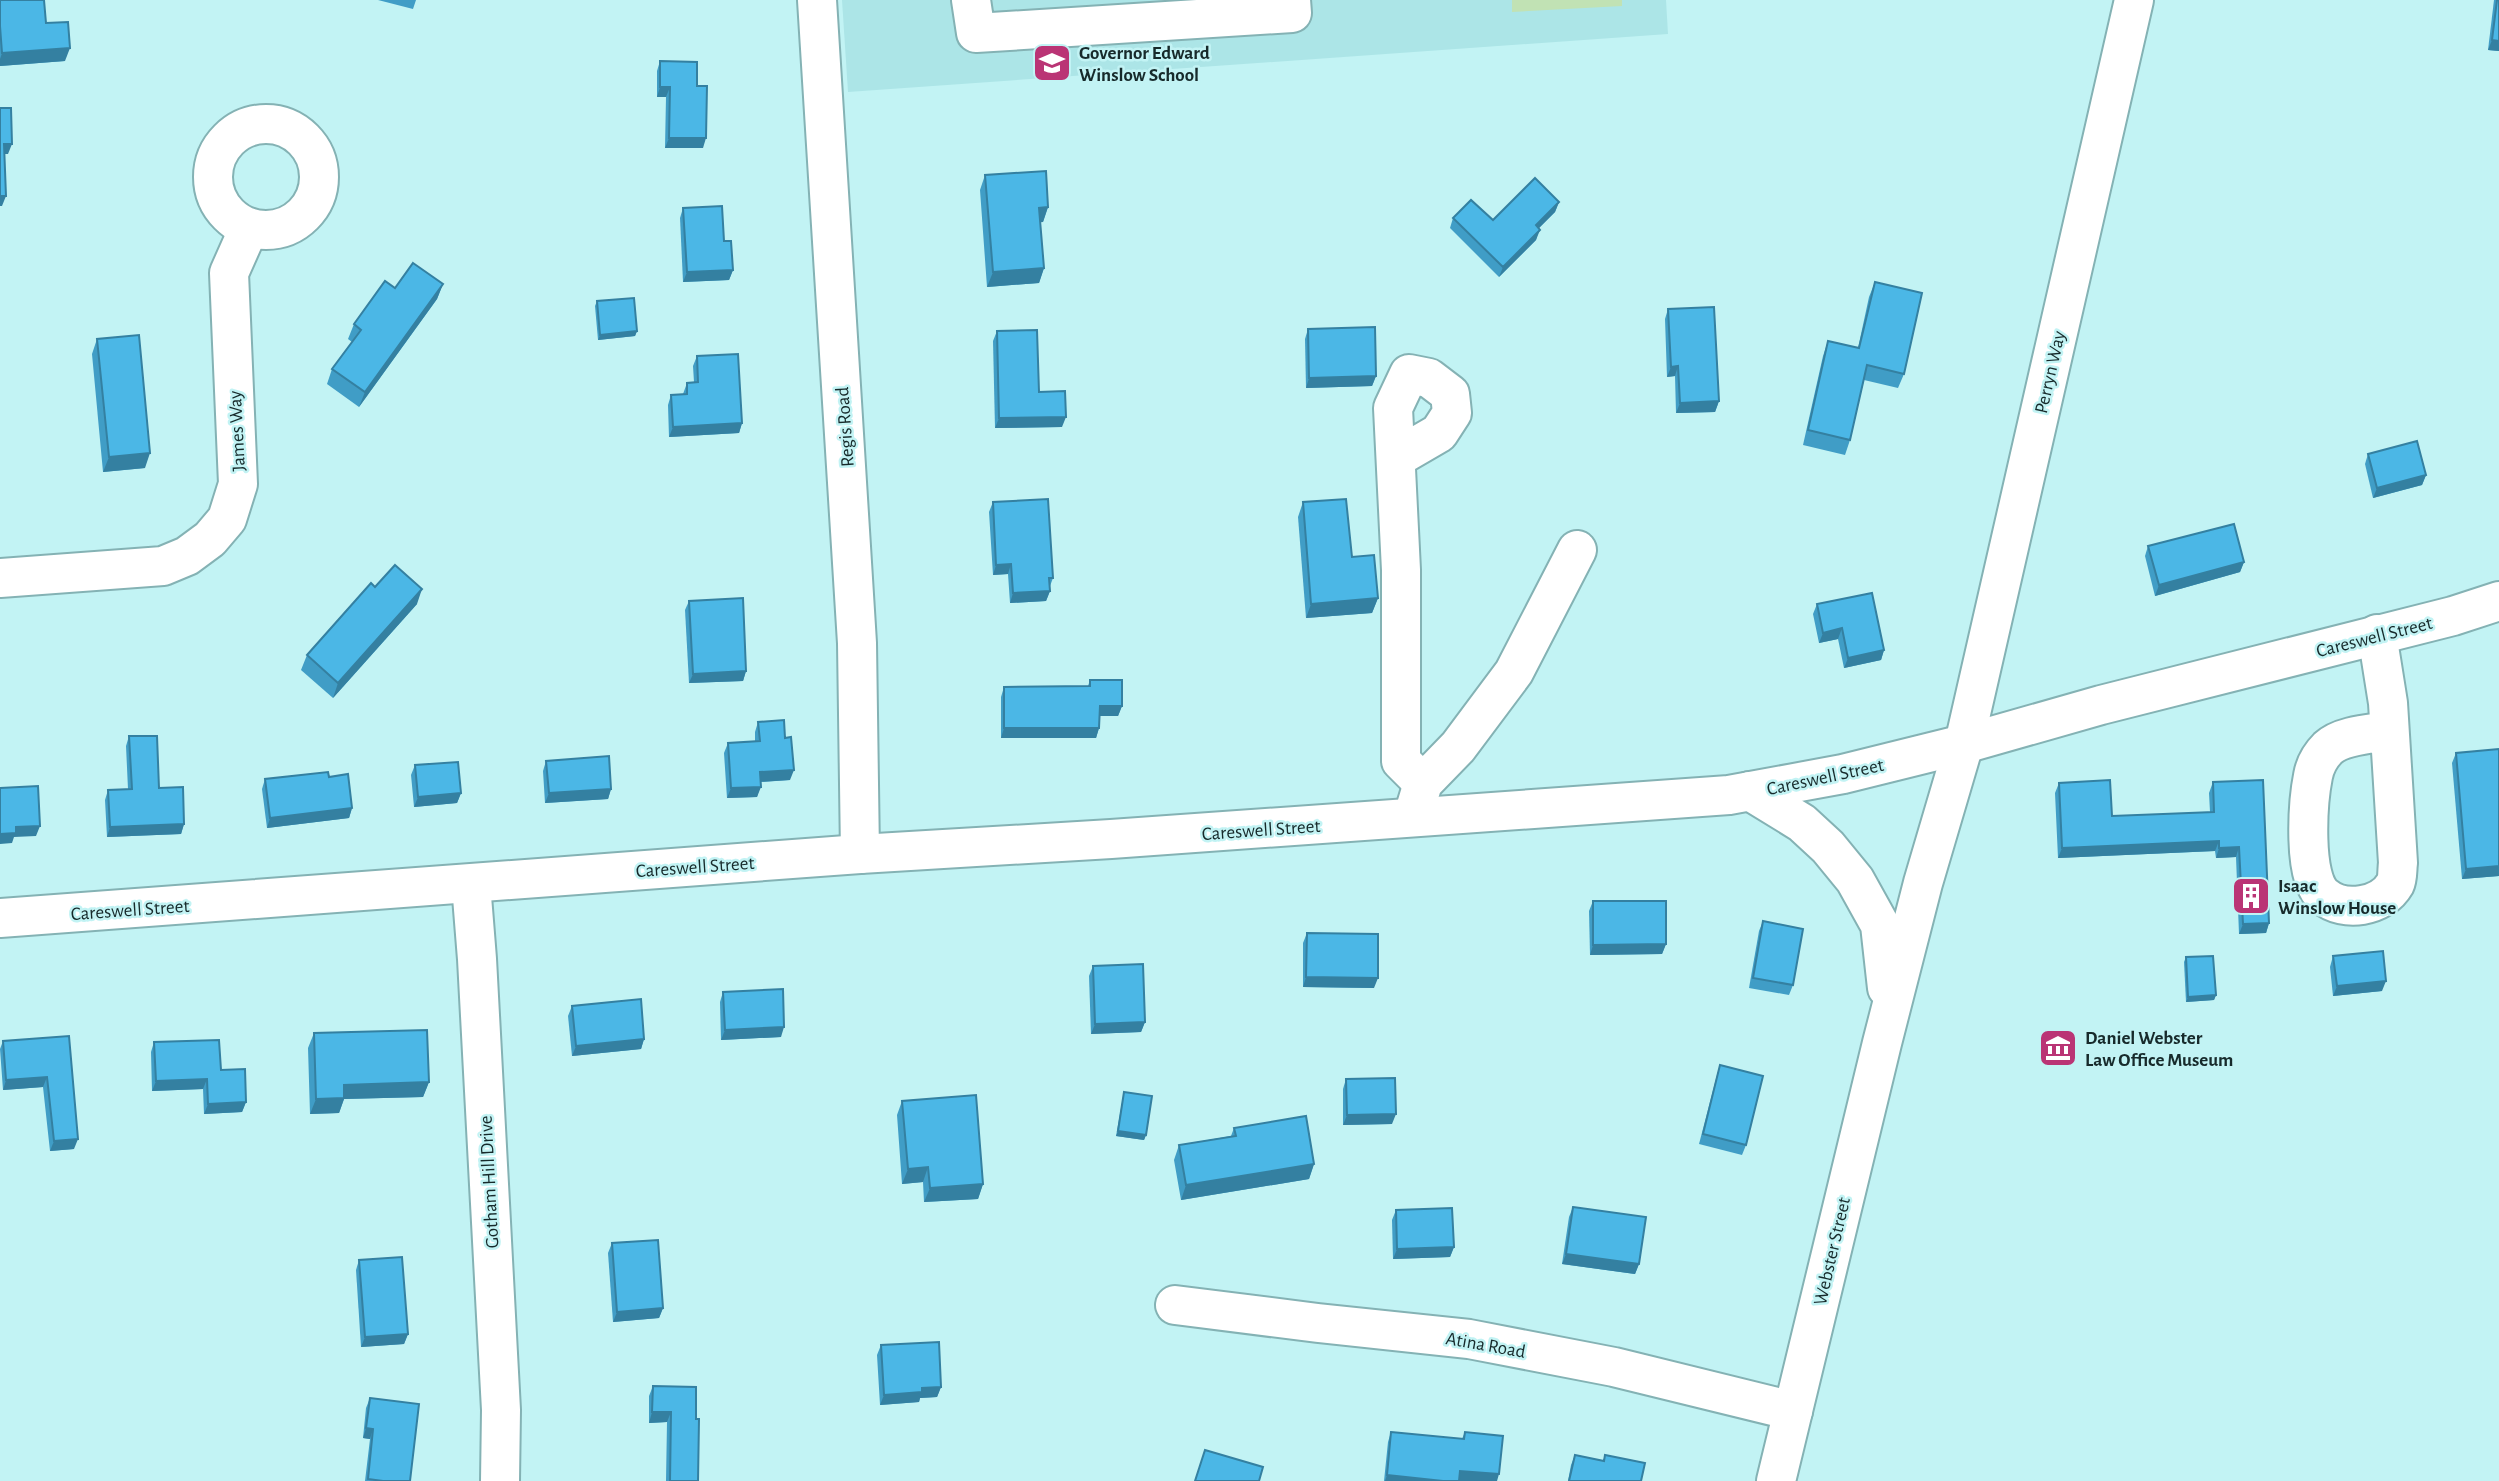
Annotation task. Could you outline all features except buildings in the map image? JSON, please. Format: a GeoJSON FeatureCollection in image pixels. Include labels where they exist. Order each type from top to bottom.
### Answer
{"type":"FeatureCollection","features":[{"type":"Feature","properties":{"kind":"street","name":"Regis Road"},"geometry":{"type":"LineString","coordinates":[[817,0],[857,643],[860,854]]}},
{"type":"Feature","properties":{"kind":"street"},"geometry":{"type":"LineString","coordinates":[[971,0],[976,33],[1292,13],[1291,0]]}},
{"type":"Feature","properties":{"kind":"street","name":"Perryn Way"},"geometry":{"type":"LineString","coordinates":[[1964,744],[2134,0]]}},
{"type":"Feature","properties":{"kind":"street","name":"James Way"},"geometry":{"type":"LineString","coordinates":[[0,578],[163,566],[187,556],[210,539],[226,519],[238,484],[229,272],[248,228]]}},
{"type":"Feature","properties":{"kind":"street"},"geometry":{"type":"LineString","coordinates":[[1396,458],[1401,570],[1401,761],[1417,801]]}},
{"type":"Feature","properties":{"kind":"street"},"geometry":{"type":"LineString","coordinates":[[1417,801],[1514,672],[1577,550]]}},
{"type":"Feature","properties":{"kind":"street","name":"Careswell Street"},"geometry":{"type":"LineString","coordinates":[[0,918],[860,854],[1111,839],[1417,801],[1702,797],[1750,791],[1843,774],[1964,744],[2101,705],[2454,616],[2499,601]]}},
{"type":"Feature","properties":{"kind":"street"},"geometry":{"type":"LineString","coordinates":[[2377,634],[2389,731]]}},
{"type":"Feature","properties":{"kind":"street","name":"Webster Street"},"geometry":{"type":"LineString","coordinates":[[1776,1481],[1923,883],[1964,744]]}},
{"type":"Feature","properties":{"kind":"street","name":"Webster Street"},"geometry":{"type":"LineString","coordinates":[[1750,791],[1802,823],[1828,847],[1855,880],[1880,925],[1886,970],[1888,1021]]}},
{"type":"Feature","properties":{"kind":"street","name":"Gotham Hill Drive"},"geometry":{"type":"LineString","coordinates":[[471,884],[501,1410],[499,1481]]}},
{"type":"Feature","properties":{"kind":"street","name":"Atina Road"},"geometry":{"type":"LineString","coordinates":[[1175,1305],[1469,1339],[1614,1367],[1793,1411]]}},
{"type":"Feature","properties":{"kind":"shaded area","name":"Governor Edward Winslow School"},"geometry":{"type":"Polygon","coordinates":[[[842,0],[1666,0],[1668,34],[848,92],[842,0]]]}},
{"type":"Feature","properties":{"kind":"green space"},"geometry":{"type":"Polygon","coordinates":[[[1512,0],[1622,0],[1622,6],[1512,12],[1512,0]]]}},
{"type":"Feature","properties":{"kind":"place","name":"Governor Edward Winslow School"},"geometry":{"type":"Point","coordinates":[1052,63]}},
{"type":"Feature","properties":{"kind":"place","name":"Isaac Winslow House"},"geometry":{"type":"Point","coordinates":[2251,896]}},
{"type":"Feature","properties":{"kind":"place","name":"Daniel Webster Law Office Museum"},"geometry":{"type":"Point","coordinates":[2058,1048]}}]}
